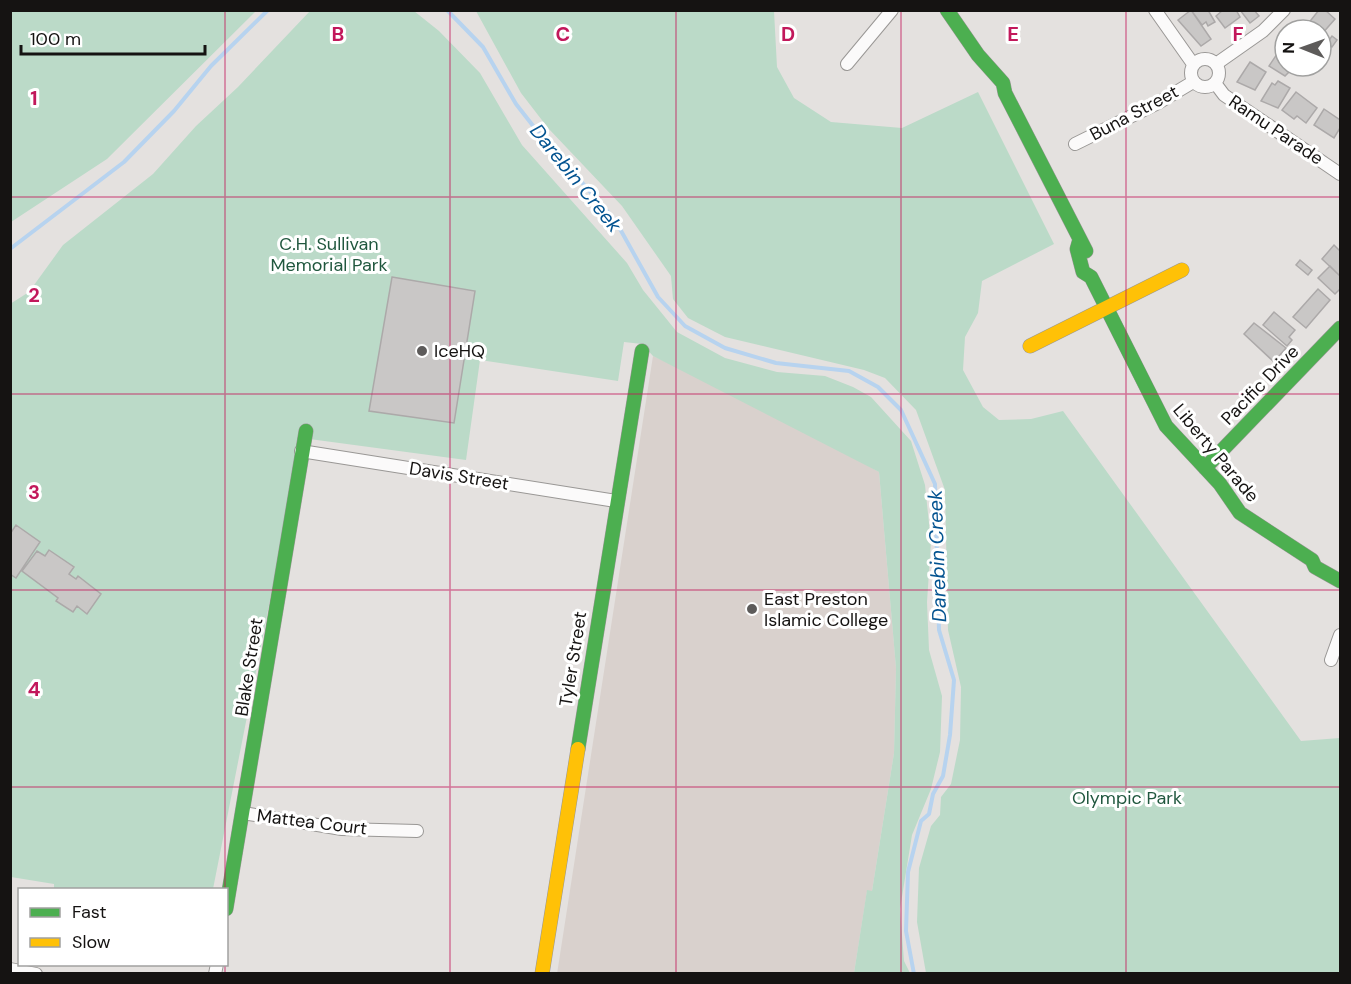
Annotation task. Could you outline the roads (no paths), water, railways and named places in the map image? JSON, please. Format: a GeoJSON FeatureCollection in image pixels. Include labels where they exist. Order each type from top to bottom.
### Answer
{"type":"FeatureCollection","features":[{"type":"Feature","properties":{"kind":"street"},"geometry":{"type":"LineString","coordinates":[[847,64],[892,10]]}},
{"type":"Feature","properties":{"kind":"street","name":"Liberty Parade"},"geometry":{"type":"LineString","coordinates":[[947,10],[978,56],[982,73],[1005,93],[1079,242],[1077,249],[1083,272],[1091,277],[1147,387],[1160,418],[1247,519],[1312,560],[1315,567],[1341,580]]}},
{"type":"Feature","properties":{"kind":"street"},"geometry":{"type":"LineString","coordinates":[[1155,10],[1193,64]]}},
{"type":"Feature","properties":{"kind":"street"},"geometry":{"type":"LineString","coordinates":[[1216,64],[1263,31],[1284,10]]}},
{"type":"Feature","properties":{"kind":"street"},"geometry":{"type":"LineString","coordinates":[[1204,59],[1216,64],[1219,72],[1215,84],[1206,88],[1193,82],[1190,73],[1193,64],[1204,59]]}},
{"type":"Feature","properties":{"kind":"street","name":"Buna Street"},"geometry":{"type":"LineString","coordinates":[[1075,144],[1158,103],[1193,82]]}},
{"type":"Feature","properties":{"kind":"street","name":"Ramu Parade"},"geometry":{"type":"LineString","coordinates":[[1215,84],[1224,95],[1341,174]]}},
{"type":"Feature","properties":{"kind":"street"},"geometry":{"type":"LineString","coordinates":[[1030,346],[1182,270]]}},
{"type":"Feature","properties":{"kind":"street","name":"Pacific Drive"},"geometry":{"type":"LineString","coordinates":[[1205,468],[1341,328]]}},
{"type":"Feature","properties":{"kind":"street","name":"Tyler Street"},"geometry":{"type":"LineString","coordinates":[[542,974],[616,501],[642,351]]}},
{"type":"Feature","properties":{"kind":"street","name":"Blake Street"},"geometry":{"type":"LineString","coordinates":[[228,898],[306,431]]}},
{"type":"Feature","properties":{"kind":"street","name":"Davis Street"},"geometry":{"type":"LineString","coordinates":[[301,451],[616,501]]}},
{"type":"Feature","properties":{"kind":"street","name":"Liberty Parade"},"geometry":{"type":"LineString","coordinates":[[1312,560],[1318,558],[1340,568]]}},
{"type":"Feature","properties":{"kind":"street"},"geometry":{"type":"LineString","coordinates":[[1331,660],[1341,635]]}},
{"type":"Feature","properties":{"kind":"street","name":"Mattea Court"},"geometry":{"type":"LineString","coordinates":[[243,813],[342,829],[417,831]]}},
{"type":"Feature","properties":{"kind":"street"},"geometry":{"type":"LineString","coordinates":[[10,969],[36,974]]}},
{"type":"Feature","properties":{"kind":"waterway","name":"Darebin Creek"},"geometry":{"type":"LineString","coordinates":[[10,249],[124,162],[174,111],[211,66],[268,10]]}},
{"type":"Feature","properties":{"kind":"waterway","name":"Darebin Creek"},"geometry":{"type":"LineString","coordinates":[[447,10],[483,47],[516,104],[541,136],[615,220],[658,297],[685,326],[725,348],[776,363],[849,371],[878,387],[901,410],[935,484],[939,630],[954,680],[950,735],[943,776],[933,794],[929,814],[921,821],[908,872],[906,931],[914,974]]}},
{"type":"Feature","properties":{"kind":"place","name":"IceHQ"},"geometry":{"type":"Point","coordinates":[422,351]}},
{"type":"Feature","properties":{"kind":"place","name":"East Preston Islamic College"},"geometry":{"type":"Point","coordinates":[752,609]}},
{"type":"Feature","properties":{"kind":"park label","name":"C.H. Sullivan Memorial Park"},"geometry":{"type":"Point","coordinates":[329,254]}},
{"type":"Feature","properties":{"kind":"park label","name":"Olympic Park"},"geometry":{"type":"Point","coordinates":[1127,798]}}]}
